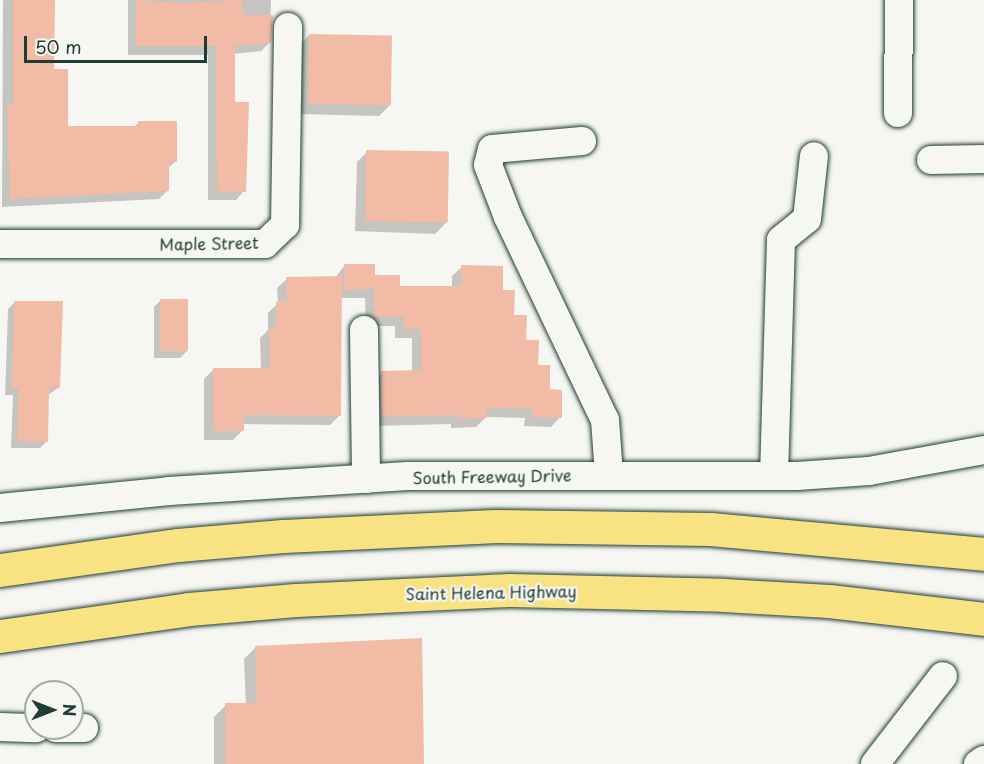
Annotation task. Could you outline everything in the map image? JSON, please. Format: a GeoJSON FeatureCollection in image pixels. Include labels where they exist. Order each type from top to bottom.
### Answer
{"type":"FeatureCollection","features":[{"type":"Feature","properties":{"kind":"highway"},"geometry":{"type":"LineString","coordinates":[[0,570],[177,546],[283,536],[497,526],[710,529],[984,554]]}},
{"type":"Feature","properties":{"kind":"highway","name":"Saint Helena Highway"},"geometry":{"type":"LineString","coordinates":[[0,636],[272,602],[510,590],[723,595],[829,601],[984,619]]}},
{"type":"Feature","properties":{"kind":"street"},"geometry":{"type":"LineString","coordinates":[[898,112],[899,0]]}},
{"type":"Feature","properties":{"kind":"street","name":"Maple Street"},"geometry":{"type":"LineString","coordinates":[[0,244],[265,244],[285,225],[288,27]]}},
{"type":"Feature","properties":{"kind":"street"},"geometry":{"type":"LineString","coordinates":[[582,141],[492,149],[488,165],[508,217],[605,420],[609,475]]}},
{"type":"Feature","properties":{"kind":"street"},"geometry":{"type":"LineString","coordinates":[[774,477],[782,240],[807,219],[814,156]]}},
{"type":"Feature","properties":{"kind":"street"},"geometry":{"type":"LineString","coordinates":[[931,160],[984,159]]}},
{"type":"Feature","properties":{"kind":"street"},"geometry":{"type":"LineString","coordinates":[[364,330],[366,479]]}},
{"type":"Feature","properties":{"kind":"street","name":"South Freeway Drive"},"geometry":{"type":"LineString","coordinates":[[0,508],[169,491],[366,479],[609,475],[774,477],[869,471],[984,450]]}},
{"type":"Feature","properties":{"kind":"street"},"geometry":{"type":"LineString","coordinates":[[875,764],[943,676]]}},
{"type":"Feature","properties":{"kind":"street"},"geometry":{"type":"LineString","coordinates":[[0,727],[24,728]]}},
{"type":"Feature","properties":{"kind":"street"},"geometry":{"type":"LineString","coordinates":[[978,764],[984,760]]}},
{"type":"Feature","properties":{"kind":"building"},"geometry":{"type":"Polygon","coordinates":[[[13,0],[55,0],[54,69],[68,69],[68,126],[138,126],[138,121],[177,121],[177,162],[169,162],[169,191],[10,199],[7,105],[13,105],[13,0]]]}},
{"type":"Feature","properties":{"kind":"building"},"geometry":{"type":"Polygon","coordinates":[[[136,0],[180,3],[243,0],[243,15],[273,15],[271,43],[235,46],[235,102],[249,102],[246,192],[217,191],[216,46],[136,46],[136,0]]]}},
{"type":"Feature","properties":{"kind":"building"},"geometry":{"type":"Polygon","coordinates":[[[309,34],[392,35],[391,105],[308,104],[309,34]]]}},
{"type":"Feature","properties":{"kind":"building"},"geometry":{"type":"Polygon","coordinates":[[[366,150],[449,151],[448,222],[365,221],[366,150]]]}},
{"type":"Feature","properties":{"kind":"building"},"geometry":{"type":"Polygon","coordinates":[[[344,264],[375,264],[375,275],[400,275],[400,286],[461,286],[461,265],[503,266],[503,290],[515,290],[514,315],[527,315],[526,340],[539,340],[538,365],[550,365],[550,389],[562,390],[562,418],[533,417],[533,409],[487,408],[487,418],[460,419],[460,415],[382,417],[381,371],[421,370],[421,329],[404,329],[404,317],[375,317],[374,289],[344,290],[344,264]]]}},
{"type":"Feature","properties":{"kind":"building"},"geometry":{"type":"Polygon","coordinates":[[[342,276],[341,416],[244,415],[244,431],[213,431],[213,368],[270,368],[269,327],[277,327],[276,302],[287,301],[286,277],[342,276]]]}},
{"type":"Feature","properties":{"kind":"building"},"geometry":{"type":"Polygon","coordinates":[[[160,299],[188,299],[188,351],[160,351],[160,299]]]}},
{"type":"Feature","properties":{"kind":"building"},"geometry":{"type":"Polygon","coordinates":[[[14,301],[63,301],[60,388],[49,388],[48,442],[17,441],[19,388],[12,388],[14,301]]]}},
{"type":"Feature","properties":{"kind":"building"},"geometry":{"type":"Polygon","coordinates":[[[422,638],[424,764],[225,764],[225,703],[257,703],[255,646],[422,638]]]}}]}
